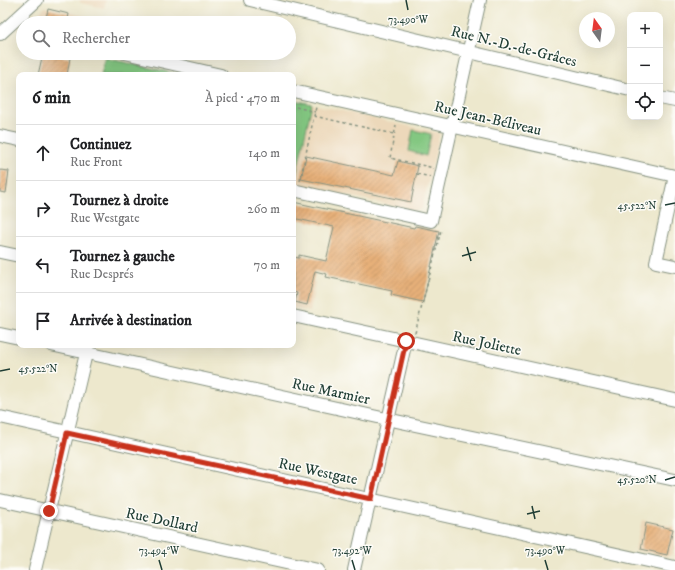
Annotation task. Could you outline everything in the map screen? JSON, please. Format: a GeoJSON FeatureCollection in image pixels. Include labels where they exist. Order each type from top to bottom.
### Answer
{"type":"FeatureCollection","features":[{"type":"Feature","properties":{"kind":"street"},"geometry":{"type":"LineString","coordinates":[[19,16],[35,0]]}},
{"type":"Feature","properties":{"kind":"street","name":"Rue N.-D.-de-Grâces"},"geometry":{"type":"LineString","coordinates":[[250,0],[627,89]]}},
{"type":"Feature","properties":{"kind":"street"},"geometry":{"type":"LineString","coordinates":[[296,188],[430,221],[480,0]]}},
{"type":"Feature","properties":{"kind":"street"},"geometry":{"type":"LineString","coordinates":[[5,30],[16,19]]}},
{"type":"Feature","properties":{"kind":"street"},"geometry":{"type":"LineString","coordinates":[[5,30],[16,29]]}},
{"type":"Feature","properties":{"kind":"street"},"geometry":{"type":"LineString","coordinates":[[156,60],[208,72]]}},
{"type":"Feature","properties":{"kind":"street","name":"Rue Jean-Béliveau"},"geometry":{"type":"LineString","coordinates":[[296,92],[675,176]]}},
{"type":"Feature","properties":{"kind":"street"},"geometry":{"type":"LineString","coordinates":[[663,99],[675,101]]}},
{"type":"Feature","properties":{"kind":"street"},"geometry":{"type":"LineString","coordinates":[[0,136],[16,139]]}},
{"type":"Feature","properties":{"kind":"street"},"geometry":{"type":"LineString","coordinates":[[675,176],[656,262],[675,266]]}},
{"type":"Feature","properties":{"kind":"street"},"geometry":{"type":"LineString","coordinates":[[0,252],[16,255]]}},
{"type":"Feature","properties":{"kind":"street","name":"Rue Joliette"},"geometry":{"type":"LineString","coordinates":[[296,317],[675,398]]}},
{"type":"Feature","properties":{"kind":"street"},"geometry":{"type":"LineString","coordinates":[[0,334],[16,337]]}},
{"type":"Feature","properties":{"kind":"street"},"geometry":{"type":"LineString","coordinates":[[354,570],[406,341]]}},
{"type":"Feature","properties":{"kind":"street"},"geometry":{"type":"LineString","coordinates":[[35,570],[87,349]]}},
{"type":"Feature","properties":{"kind":"street","name":"Rue Marmier"},"geometry":{"type":"LineString","coordinates":[[87,349],[389,420],[675,480]]}},
{"type":"Feature","properties":{"kind":"street","name":"Rue Westgate"},"geometry":{"type":"LineString","coordinates":[[0,417],[371,499],[675,569]]}},
{"type":"Feature","properties":{"kind":"street","name":"Rue Dollard"},"geometry":{"type":"LineString","coordinates":[[0,500],[318,570]]}},
{"type":"Feature","properties":{"kind":"path"},"geometry":{"type":"LineString","coordinates":[[155,72],[156,67]]}},
{"type":"Feature","properties":{"kind":"path"},"geometry":{"type":"LineString","coordinates":[[296,188],[317,104]]}},
{"type":"Feature","properties":{"kind":"path"},"geometry":{"type":"LineString","coordinates":[[296,107],[315,112]]}},
{"type":"Feature","properties":{"kind":"path"},"geometry":{"type":"LineString","coordinates":[[314,116],[394,134]]}},
{"type":"Feature","properties":{"kind":"path"},"geometry":{"type":"LineString","coordinates":[[397,122],[390,158],[434,168]]}},
{"type":"Feature","properties":{"kind":"path"},"geometry":{"type":"LineString","coordinates":[[417,174],[432,177]]}},
{"type":"Feature","properties":{"kind":"path"},"geometry":{"type":"LineString","coordinates":[[406,341],[415,333],[441,230]]}},
{"type":"Feature","properties":{"kind":"shaded area"},"geometry":{"type":"Polygon","coordinates":[[[79,0],[106,0],[104,8],[81,3],[79,0]]]}},
{"type":"Feature","properties":{"kind":"shaded area"},"geometry":{"type":"Polygon","coordinates":[[[45,7],[83,16],[37,16],[45,7]]]}},
{"type":"Feature","properties":{"kind":"shaded area"},"geometry":{"type":"Polygon","coordinates":[[[312,104],[440,133],[422,209],[416,211],[296,184],[312,104]]]}},
{"type":"Feature","properties":{"kind":"shaded area"},"geometry":{"type":"Polygon","coordinates":[[[296,278],[315,282],[310,312],[296,309],[296,278]]]}},
{"type":"Feature","properties":{"kind":"shaded area"},"geometry":{"type":"Polygon","coordinates":[[[642,520],[675,527],[675,543],[672,554],[668,557],[635,550],[642,520]]]}},
{"type":"Feature","properties":{"kind":"green space"},"geometry":{"type":"Polygon","coordinates":[[[105,60],[114,60],[168,72],[102,72],[105,60]]]}},
{"type":"Feature","properties":{"kind":"green space"},"geometry":{"type":"Polygon","coordinates":[[[296,101],[312,104],[296,175],[296,101]]]}},
{"type":"Feature","properties":{"kind":"green space"},"geometry":{"type":"Polygon","coordinates":[[[413,130],[431,134],[426,156],[409,151],[413,130]]]}},
{"type":"Feature","properties":{"kind":"building"},"geometry":{"type":"Polygon","coordinates":[[[48,9],[69,14],[69,16],[46,16],[48,9]]]}},
{"type":"Feature","properties":{"kind":"building"},"geometry":{"type":"Polygon","coordinates":[[[41,60],[70,60],[68,72],[39,72],[41,60]]]}},
{"type":"Feature","properties":{"kind":"building"},"geometry":{"type":"Polygon","coordinates":[[[306,156],[394,175],[398,161],[418,166],[411,202],[301,179],[306,156]]]}},
{"type":"Feature","properties":{"kind":"building"},"geometry":{"type":"Polygon","coordinates":[[[0,170],[9,171],[6,193],[0,192],[0,170]]]}},
{"type":"Feature","properties":{"kind":"building"},"geometry":{"type":"Polygon","coordinates":[[[296,203],[414,228],[415,226],[439,231],[423,302],[391,295],[392,291],[326,277],[327,274],[315,271],[307,305],[296,302],[296,258],[299,258],[299,255],[326,261],[334,227],[296,219],[296,203]]]}},
{"type":"Feature","properties":{"kind":"building"},"geometry":{"type":"Polygon","coordinates":[[[646,523],[673,529],[667,555],[641,549],[646,523]]]}},
{"type":"Feature","properties":{"kind":"route"},"geometry":{"type":"LineString","coordinates":[[49,511],[67,433],[371,499],[406,341]]}}]}
